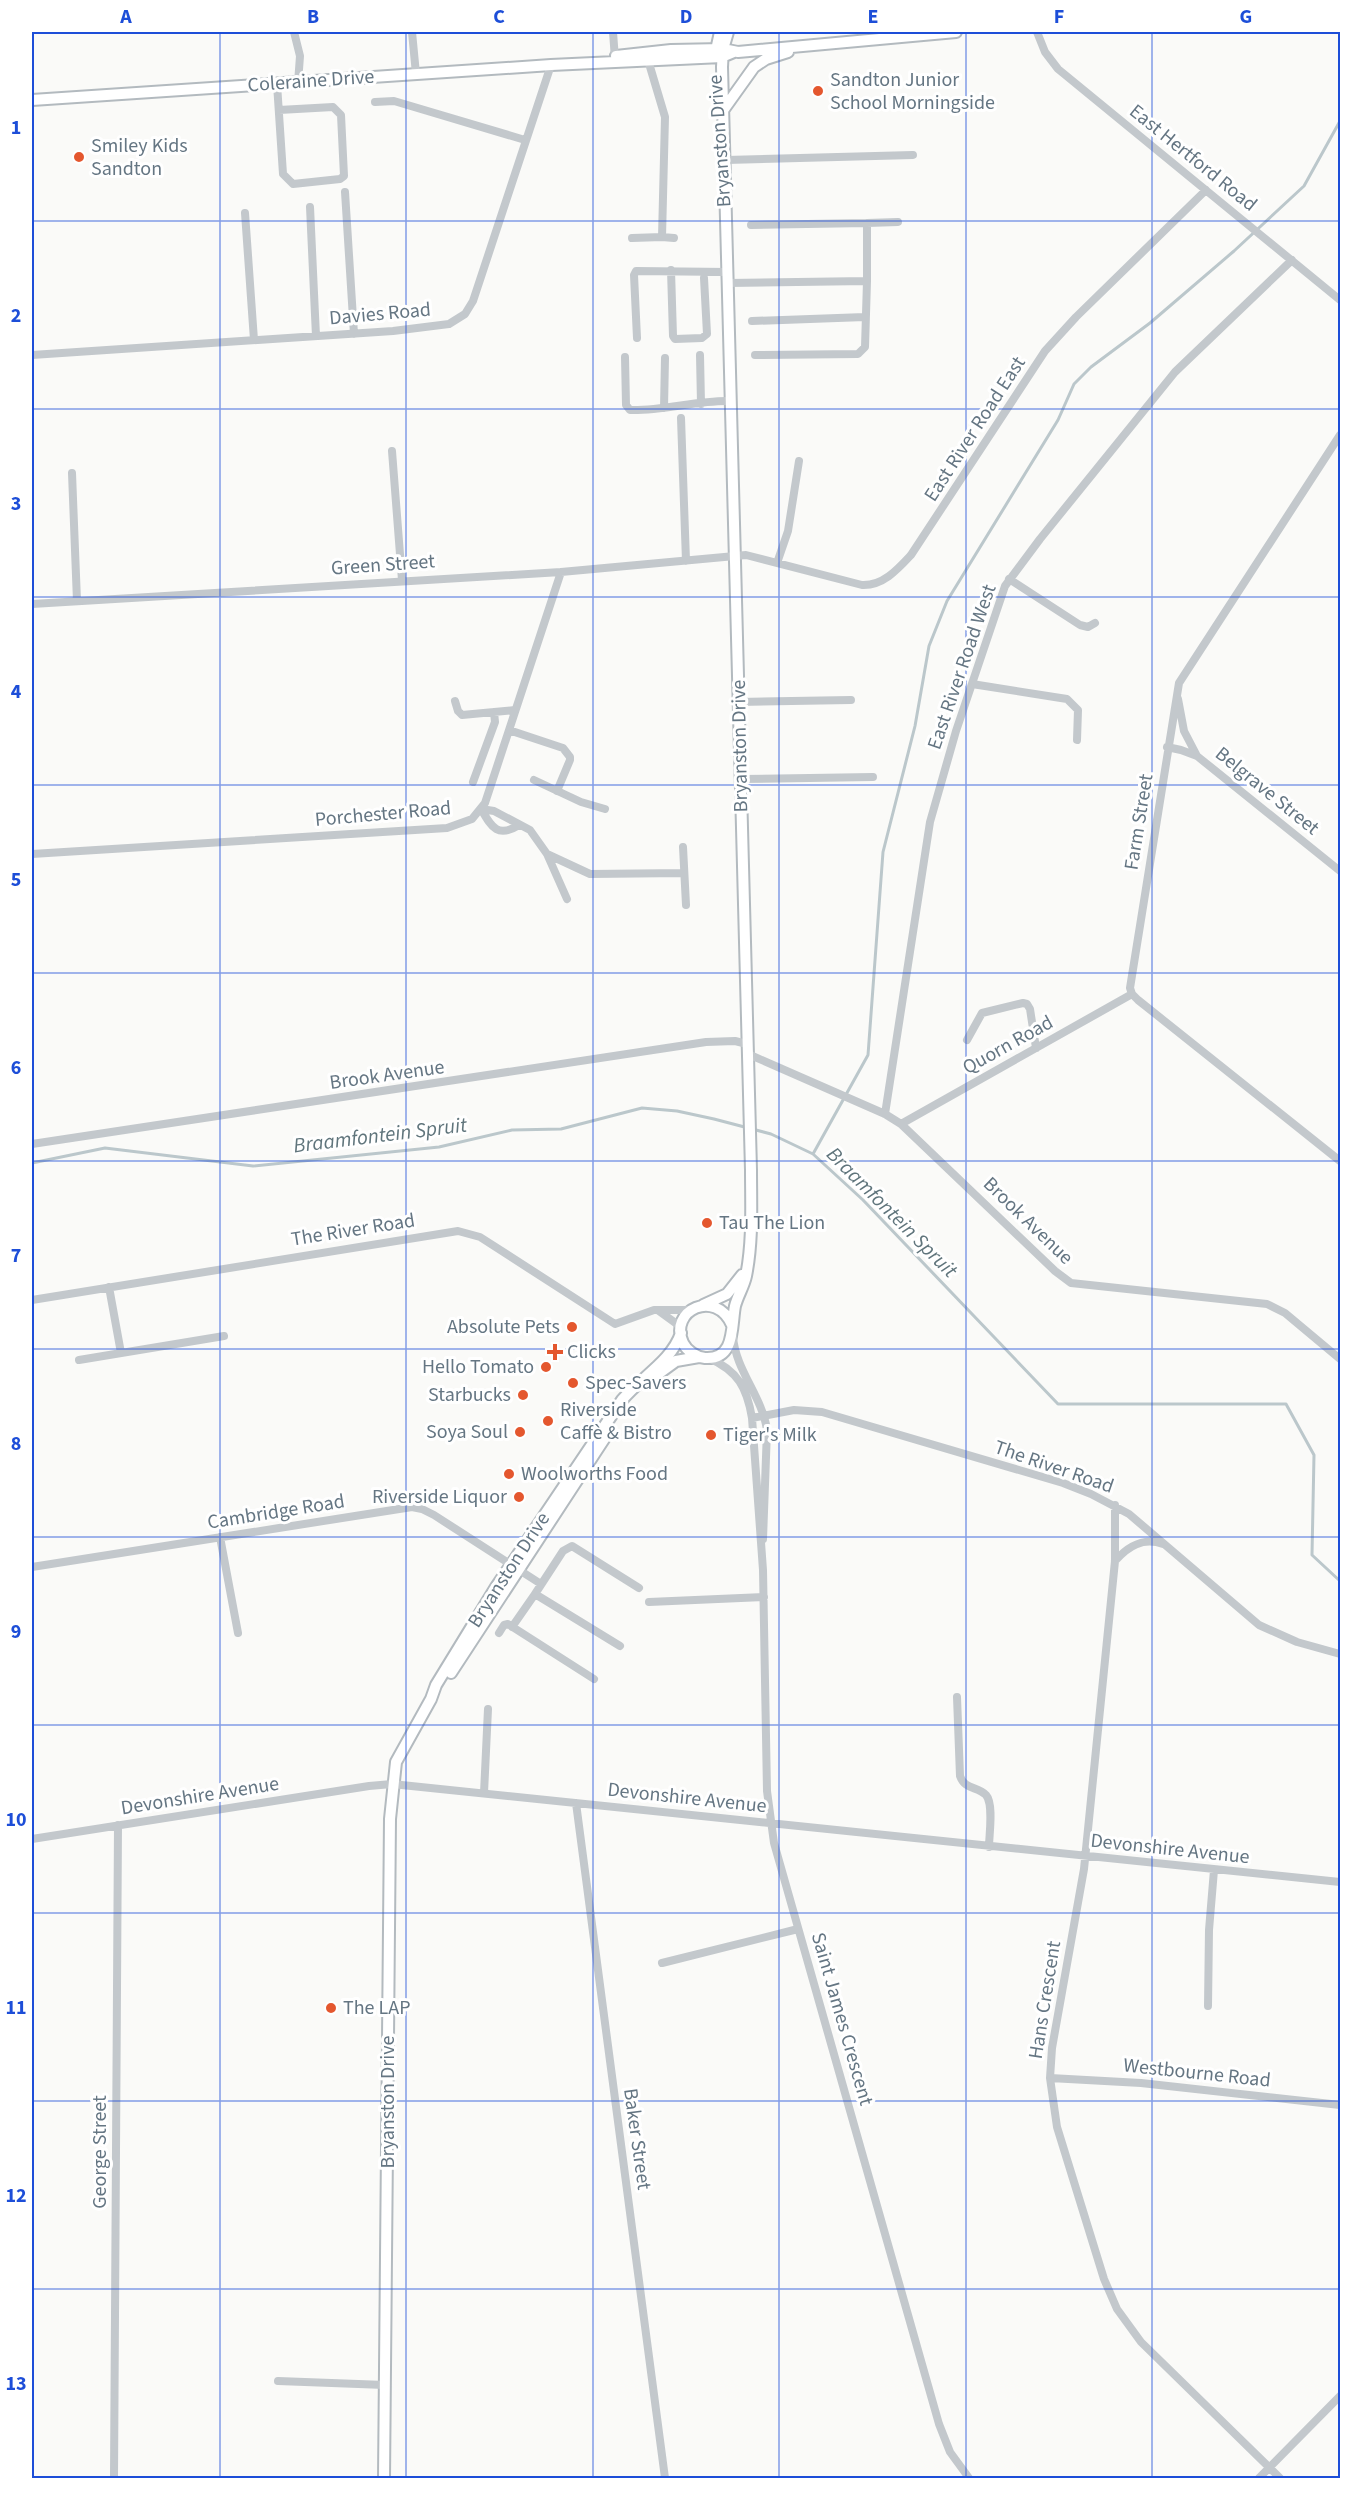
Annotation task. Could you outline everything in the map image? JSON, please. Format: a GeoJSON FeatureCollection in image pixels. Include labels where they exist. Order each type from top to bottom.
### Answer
{"type":"FeatureCollection","features":[{"type":"Feature","properties":{"kind":"main road"},"geometry":{"type":"LineString","coordinates":[[720,32],[722,53]]}},
{"type":"Feature","properties":{"kind":"main road"},"geometry":{"type":"LineString","coordinates":[[722,53],[728,32]]}},
{"type":"Feature","properties":{"kind":"main road","name":"Coleraine Drive"},"geometry":{"type":"LineString","coordinates":[[32,100],[796,48],[956,32]]}},
{"type":"Feature","properties":{"kind":"main road"},"geometry":{"type":"LineString","coordinates":[[723,110],[754,67],[796,48]]}},
{"type":"Feature","properties":{"kind":"main road","name":"Bryanston Drive"},"geometry":{"type":"LineString","coordinates":[[722,53],[751,1170],[751,1236],[746,1280],[737,1300],[732,1325]]}},
{"type":"Feature","properties":{"kind":"main road","name":"Bryanston Drive"},"geometry":{"type":"LineString","coordinates":[[722,53],[716,116],[727,224]]}},
{"type":"Feature","properties":{"kind":"main road"},"geometry":{"type":"LineString","coordinates":[[697,1308],[709,1305],[724,1311],[732,1325],[733,1337],[724,1351],[704,1357],[686,1348],[681,1330],[687,1314],[697,1308],[727,1294],[747,1268]]}},
{"type":"Feature","properties":{"kind":"main road","name":"Bryanston Drive"},"geometry":{"type":"LineString","coordinates":[[515,1567],[622,1400],[639,1381],[672,1352],[681,1330]]}},
{"type":"Feature","properties":{"kind":"main road","name":"Bryanston Drive"},"geometry":{"type":"LineString","coordinates":[[384,2478],[390,1831],[392,1784],[401,1749],[430,1699],[435,1684],[631,1400],[644,1385],[670,1364],[680,1360],[704,1357]]}},
{"type":"Feature","properties":{"kind":"street"},"geometry":{"type":"LineString","coordinates":[[294,32],[300,56],[298,83]]}},
{"type":"Feature","properties":{"kind":"street"},"geometry":{"type":"LineString","coordinates":[[412,32],[416,74]]}},
{"type":"Feature","properties":{"kind":"street"},"geometry":{"type":"LineString","coordinates":[[613,32],[616,59]]}},
{"type":"Feature","properties":{"kind":"street","name":"East Hertford Road"},"geometry":{"type":"LineString","coordinates":[[1037,32],[1045,52],[1058,69],[1341,300]]}},
{"type":"Feature","properties":{"kind":"street"},"geometry":{"type":"LineString","coordinates":[[641,58],[665,117],[662,237]]}},
{"type":"Feature","properties":{"kind":"street","name":"Davies Road"},"geometry":{"type":"LineString","coordinates":[[32,355],[354,334],[449,324],[465,314],[476,292],[551,65]]}},
{"type":"Feature","properties":{"kind":"street"},"geometry":{"type":"LineString","coordinates":[[277,84],[283,174],[287,181],[293,184],[340,179],[344,176],[341,115],[338,110],[333,107],[279,110]]}},
{"type":"Feature","properties":{"kind":"street"},"geometry":{"type":"LineString","coordinates":[[375,102],[394,101],[525,140]]}},
{"type":"Feature","properties":{"kind":"street"},"geometry":{"type":"LineString","coordinates":[[726,160],[913,155]]}},
{"type":"Feature","properties":{"kind":"street","name":"East River Road East"},"geometry":{"type":"LineString","coordinates":[[735,556],[746,555],[866,585],[878,582],[894,572],[911,555],[935,521],[1029,372],[1045,351],[1076,317],[1206,190]]}},
{"type":"Feature","properties":{"kind":"street"},"geometry":{"type":"LineString","coordinates":[[345,192],[354,334]]}},
{"type":"Feature","properties":{"kind":"street"},"geometry":{"type":"LineString","coordinates":[[310,207],[316,336]]}},
{"type":"Feature","properties":{"kind":"street"},"geometry":{"type":"LineString","coordinates":[[245,213],[254,340]]}},
{"type":"Feature","properties":{"kind":"street"},"geometry":{"type":"LineString","coordinates":[[751,225],[898,222]]}},
{"type":"Feature","properties":{"kind":"street"},"geometry":{"type":"LineString","coordinates":[[755,355],[858,354],[865,347],[867,223]]}},
{"type":"Feature","properties":{"kind":"street"},"geometry":{"type":"LineString","coordinates":[[632,238],[674,238]]}},
{"type":"Feature","properties":{"kind":"street","name":"East River Road West"},"geometry":{"type":"LineString","coordinates":[[885,1114],[930,822],[972,684],[1009,579],[1175,372],[1292,260]]}},
{"type":"Feature","properties":{"kind":"street"},"geometry":{"type":"LineString","coordinates":[[637,338],[634,274],[640,269],[671,270],[728,277],[867,281]]}},
{"type":"Feature","properties":{"kind":"street"},"geometry":{"type":"LineString","coordinates":[[671,270],[673,336],[678,339],[702,338],[707,334],[704,278]]}},
{"type":"Feature","properties":{"kind":"street"},"geometry":{"type":"LineString","coordinates":[[752,321],[866,317]]}},
{"type":"Feature","properties":{"kind":"street"},"geometry":{"type":"LineString","coordinates":[[700,356],[701,404]]}},
{"type":"Feature","properties":{"kind":"street"},"geometry":{"type":"LineString","coordinates":[[625,357],[627,408],[633,410],[701,404],[711,401],[730,402]]}},
{"type":"Feature","properties":{"kind":"street"},"geometry":{"type":"LineString","coordinates":[[664,408],[665,358]]}},
{"type":"Feature","properties":{"kind":"street"},"geometry":{"type":"LineString","coordinates":[[681,418],[686,561]]}},
{"type":"Feature","properties":{"kind":"street","name":"Farm Street"},"geometry":{"type":"LineString","coordinates":[[1132,994],[1130,988],[1176,692],[1185,670],[1341,435]]}},
{"type":"Feature","properties":{"kind":"street"},"geometry":{"type":"LineString","coordinates":[[392,451],[402,580]]}},
{"type":"Feature","properties":{"kind":"street"},"geometry":{"type":"LineString","coordinates":[[777,563],[792,515],[799,461]]}},
{"type":"Feature","properties":{"kind":"street"},"geometry":{"type":"LineString","coordinates":[[72,473],[77,601]]}},
{"type":"Feature","properties":{"kind":"street","name":"Green Street"},"geometry":{"type":"LineString","coordinates":[[32,604],[561,572],[735,556]]}},
{"type":"Feature","properties":{"kind":"street"},"geometry":{"type":"LineString","coordinates":[[519,825],[512,830],[500,832],[489,823],[481,809],[561,572]]}},
{"type":"Feature","properties":{"kind":"street"},"geometry":{"type":"LineString","coordinates":[[1009,579],[1080,625],[1088,627],[1095,623]]}},
{"type":"Feature","properties":{"kind":"street"},"geometry":{"type":"LineString","coordinates":[[972,684],[1067,699],[1078,710],[1077,740]]}},
{"type":"Feature","properties":{"kind":"street"},"geometry":{"type":"LineString","coordinates":[[1176,692],[1182,727],[1197,756]]}},
{"type":"Feature","properties":{"kind":"street"},"geometry":{"type":"LineString","coordinates":[[739,702],[851,700]]}},
{"type":"Feature","properties":{"kind":"street"},"geometry":{"type":"LineString","coordinates":[[455,701],[462,715],[515,710]]}},
{"type":"Feature","properties":{"kind":"street"},"geometry":{"type":"LineString","coordinates":[[473,782],[495,722],[494,712]]}},
{"type":"Feature","properties":{"kind":"street"},"geometry":{"type":"LineString","coordinates":[[509,730],[563,748],[568,753],[570,760],[557,791]]}},
{"type":"Feature","properties":{"kind":"street","name":"Belgrave Street"},"geometry":{"type":"LineString","coordinates":[[1167,747],[1197,756],[1341,872]]}},
{"type":"Feature","properties":{"kind":"street"},"geometry":{"type":"LineString","coordinates":[[741,779],[873,777]]}},
{"type":"Feature","properties":{"kind":"street"},"geometry":{"type":"LineString","coordinates":[[534,780],[581,802],[605,809]]}},
{"type":"Feature","properties":{"kind":"street"},"geometry":{"type":"LineString","coordinates":[[481,809],[494,811],[530,830],[546,855],[567,899]]}},
{"type":"Feature","properties":{"kind":"street","name":"Porchester Road"},"geometry":{"type":"LineString","coordinates":[[32,854],[447,828],[472,819],[481,809]]}},
{"type":"Feature","properties":{"kind":"street"},"geometry":{"type":"LineString","coordinates":[[683,847],[686,905]]}},
{"type":"Feature","properties":{"kind":"street"},"geometry":{"type":"LineString","coordinates":[[546,855],[577,870],[594,875],[684,873]]}},
{"type":"Feature","properties":{"kind":"street"},"geometry":{"type":"LineString","coordinates":[[1132,994],[1341,1161]]}},
{"type":"Feature","properties":{"kind":"street","name":"Quorn Road"},"geometry":{"type":"LineString","coordinates":[[901,1124],[1132,994]]}},
{"type":"Feature","properties":{"kind":"street"},"geometry":{"type":"LineString","coordinates":[[967,1040],[981,1013],[1023,1003],[1027,1004],[1030,1009],[1036,1048]]}},
{"type":"Feature","properties":{"kind":"street","name":"Brook Avenue"},"geometry":{"type":"LineString","coordinates":[[32,1144],[706,1042],[727,1041],[885,1114],[901,1124],[1055,1271],[1071,1283],[1267,1304],[1285,1313],[1341,1359]]}},
{"type":"Feature","properties":{"kind":"street","name":"The River Road"},"geometry":{"type":"LineString","coordinates":[[32,1300],[458,1231],[480,1238],[615,1324],[654,1310],[697,1308]]}},
{"type":"Feature","properties":{"kind":"street"},"geometry":{"type":"LineString","coordinates":[[109,1287],[121,1353]]}},
{"type":"Feature","properties":{"kind":"street"},"geometry":{"type":"LineString","coordinates":[[654,1310],[666,1314],[681,1330]]}},
{"type":"Feature","properties":{"kind":"street"},"geometry":{"type":"LineString","coordinates":[[79,1360],[224,1336]]}},
{"type":"Feature","properties":{"kind":"street","name":"Saint James Crescent"},"geometry":{"type":"LineString","coordinates":[[733,1337],[738,1364],[765,1416],[767,1430],[764,1530],[761,1553]]}},
{"type":"Feature","properties":{"kind":"street","name":"Saint James Crescent"},"geometry":{"type":"LineString","coordinates":[[704,1357],[724,1364],[738,1378],[747,1398],[752,1418],[764,1597],[766,1760],[770,1823],[939,2424],[950,2452],[969,2478]]}},
{"type":"Feature","properties":{"kind":"street","name":"The River Road"},"geometry":{"type":"LineString","coordinates":[[752,1418],[794,1410],[822,1412],[1063,1483],[1115,1505],[1170,1547],[1259,1625],[1297,1642],[1341,1654]]}},
{"type":"Feature","properties":{"kind":"street","name":"Hans Crescent"},"geometry":{"type":"LineString","coordinates":[[1115,1505],[1115,1561],[1086,1857],[1052,2048],[1050,2078],[1057,2127],[1104,2279],[1117,2309],[1141,2342],[1280,2478]]}},
{"type":"Feature","properties":{"kind":"street","name":"Cambridge Road"},"geometry":{"type":"LineString","coordinates":[[32,1567],[400,1508],[418,1508],[434,1515],[542,1584]]}},
{"type":"Feature","properties":{"kind":"street"},"geometry":{"type":"LineString","coordinates":[[220,1537],[238,1633]]}},
{"type":"Feature","properties":{"kind":"street"},"geometry":{"type":"LineString","coordinates":[[1115,1561],[1128,1549],[1140,1543],[1155,1541],[1170,1547]]}},
{"type":"Feature","properties":{"kind":"street"},"geometry":{"type":"LineString","coordinates":[[512,1627],[563,1551],[572,1546],[639,1588]]}},
{"type":"Feature","properties":{"kind":"street"},"geometry":{"type":"LineString","coordinates":[[535,1594],[620,1646]]}},
{"type":"Feature","properties":{"kind":"street"},"geometry":{"type":"LineString","coordinates":[[649,1602],[764,1597]]}},
{"type":"Feature","properties":{"kind":"street"},"geometry":{"type":"LineString","coordinates":[[499,1633],[506,1624],[594,1679]]}},
{"type":"Feature","properties":{"kind":"street"},"geometry":{"type":"LineString","coordinates":[[957,1697],[960,1776],[966,1786],[982,1792],[990,1802],[989,1847]]}},
{"type":"Feature","properties":{"kind":"street"},"geometry":{"type":"LineString","coordinates":[[484,1793],[488,1709]]}},
{"type":"Feature","properties":{"kind":"street","name":"Devonshire Avenue"},"geometry":{"type":"LineString","coordinates":[[32,1839],[392,1784],[1341,1882]]}},
{"type":"Feature","properties":{"kind":"street","name":"Baker Street"},"geometry":{"type":"LineString","coordinates":[[576,1803],[666,2478]]}},
{"type":"Feature","properties":{"kind":"street","name":"George Street"},"geometry":{"type":"LineString","coordinates":[[114,2478],[118,1825]]}},
{"type":"Feature","properties":{"kind":"street"},"geometry":{"type":"LineString","coordinates":[[1208,2006],[1209,1930],[1214,1870]]}},
{"type":"Feature","properties":{"kind":"street"},"geometry":{"type":"LineString","coordinates":[[662,1963],[798,1929]]}},
{"type":"Feature","properties":{"kind":"street","name":"Westbourne Road"},"geometry":{"type":"LineString","coordinates":[[1050,2078],[1141,2083],[1341,2104]]}},
{"type":"Feature","properties":{"kind":"street"},"geometry":{"type":"LineString","coordinates":[[278,2381],[385,2385]]}},
{"type":"Feature","properties":{"kind":"street"},"geometry":{"type":"LineString","coordinates":[[1259,2478],[1341,2396]]}},
{"type":"Feature","properties":{"kind":"waterway"},"geometry":{"type":"LineString","coordinates":[[813,1154],[868,1055],[883,852],[915,726],[929,646],[947,601],[1058,420],[1074,384],[1091,367],[1150,323],[1234,251],[1304,186],[1340,121]]}},
{"type":"Feature","properties":{"kind":"waterway","name":"Braamfontein Spruit"},"geometry":{"type":"LineString","coordinates":[[32,1163],[105,1148],[253,1166],[439,1147],[512,1130],[561,1129],[642,1108],[677,1111],[771,1134],[813,1154],[863,1200],[1058,1404],[1286,1404],[1314,1455],[1312,1555],[1340,1581]]}},
{"type":"Feature","properties":{"kind":"place","name":"Sandton Junior School Morningside"},"geometry":{"type":"Point","coordinates":[818,91]}},
{"type":"Feature","properties":{"kind":"place","name":"Smiley Kids Sandton"},"geometry":{"type":"Point","coordinates":[79,157]}},
{"type":"Feature","properties":{"kind":"place","name":"Tau The Lion"},"geometry":{"type":"Point","coordinates":[707,1223]}},
{"type":"Feature","properties":{"kind":"place","name":"Absolute Pets"},"geometry":{"type":"Point","coordinates":[572,1327]}},
{"type":"Feature","properties":{"kind":"place","name":"Clicks"},"geometry":{"type":"Point","coordinates":[555,1352]}},
{"type":"Feature","properties":{"kind":"place","name":"Hello Tomato"},"geometry":{"type":"Point","coordinates":[546,1367]}},
{"type":"Feature","properties":{"kind":"place","name":"Spec-Savers"},"geometry":{"type":"Point","coordinates":[573,1383]}},
{"type":"Feature","properties":{"kind":"place","name":"Starbucks"},"geometry":{"type":"Point","coordinates":[523,1395]}},
{"type":"Feature","properties":{"kind":"place","name":"Riverside Caffè & Bistro"},"geometry":{"type":"Point","coordinates":[548,1421]}},
{"type":"Feature","properties":{"kind":"place","name":"Soya Soul"},"geometry":{"type":"Point","coordinates":[520,1432]}},
{"type":"Feature","properties":{"kind":"place","name":"Tiger's Milk"},"geometry":{"type":"Point","coordinates":[711,1435]}},
{"type":"Feature","properties":{"kind":"place","name":"Woolworths Food"},"geometry":{"type":"Point","coordinates":[509,1474]}},
{"type":"Feature","properties":{"kind":"place","name":"Riverside Liquor"},"geometry":{"type":"Point","coordinates":[519,1497]}},
{"type":"Feature","properties":{"kind":"place","name":"The LAP"},"geometry":{"type":"Point","coordinates":[331,2008]}}]}
